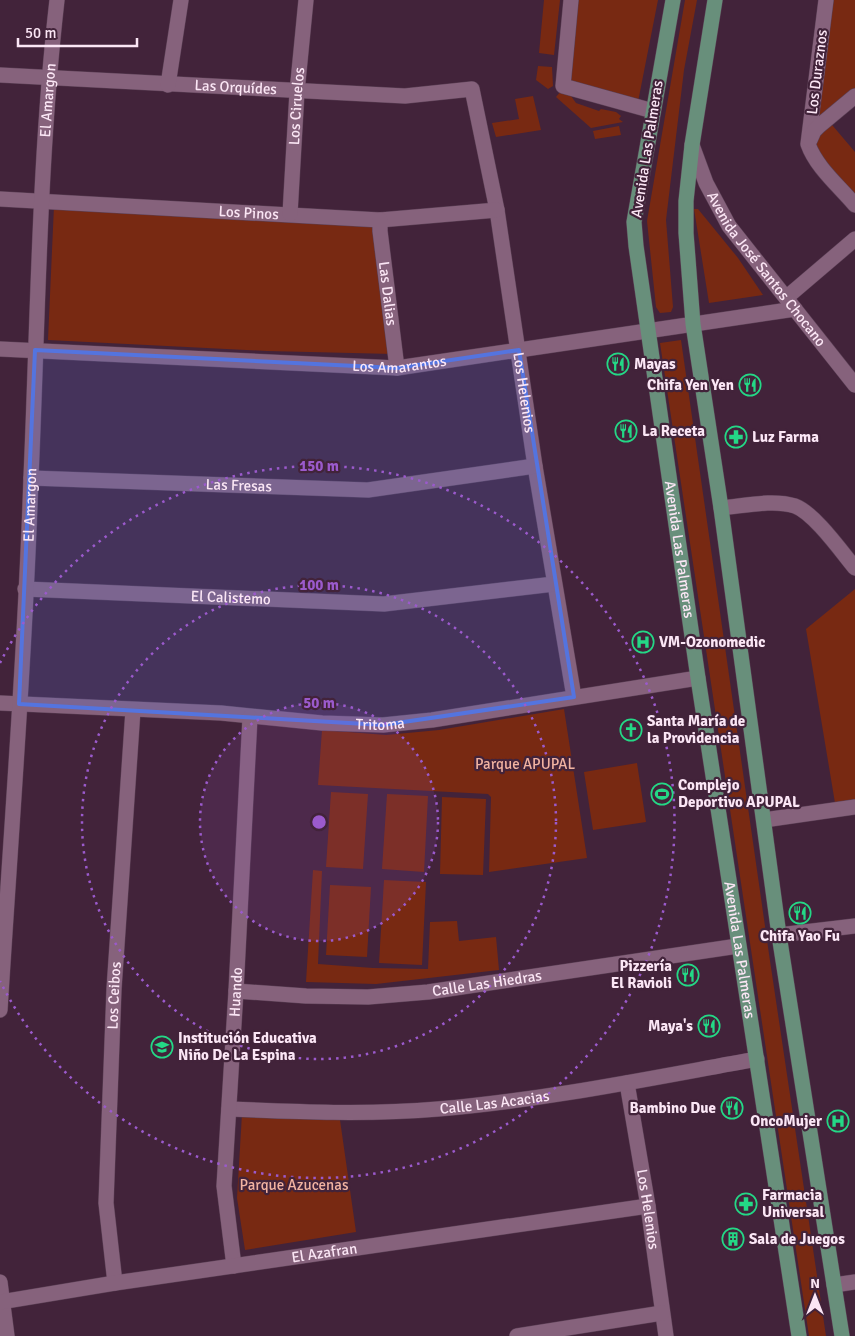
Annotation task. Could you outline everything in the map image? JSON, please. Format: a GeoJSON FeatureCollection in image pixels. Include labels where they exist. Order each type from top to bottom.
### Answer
{"type":"FeatureCollection","features":[{"type":"Feature","properties":{"kind":"main road","name":"Avenida Las Palmeras"},"geometry":{"type":"LineString","coordinates":[[673,0],[634,222],[636,246],[738,946],[799,1336]]}},
{"type":"Feature","properties":{"kind":"main road"},"geometry":{"type":"LineString","coordinates":[[715,0],[692,144],[686,201],[686,233],[693,324],[721,508],[778,935],[842,1336]]}},
{"type":"Feature","properties":{"kind":"street","name":"El Amargon"},"geometry":{"type":"LineString","coordinates":[[0,1010],[26,589],[48,78],[56,0]]}},
{"type":"Feature","properties":{"kind":"street"},"geometry":{"type":"LineString","coordinates":[[168,84],[181,0]]}},
{"type":"Feature","properties":{"kind":"street","name":"Los Ciruelos"},"geometry":{"type":"LineString","coordinates":[[290,214],[297,92],[306,0]]}},
{"type":"Feature","properties":{"kind":"street"},"geometry":{"type":"LineString","coordinates":[[571,0],[563,86],[653,111]]}},
{"type":"Feature","properties":{"kind":"street","name":"Los Duraznos"},"geometry":{"type":"LineString","coordinates":[[808,144],[826,0]]}},
{"type":"Feature","properties":{"kind":"street","name":"Las Orquídes"},"geometry":{"type":"LineString","coordinates":[[0,75],[297,92],[405,96],[472,90]]}},
{"type":"Feature","properties":{"kind":"street","name":"Los Helenios"},"geometry":{"type":"LineString","coordinates":[[472,90],[497,210],[535,466],[574,697]]}},
{"type":"Feature","properties":{"kind":"street","name":"Los Duraznos"},"geometry":{"type":"LineString","coordinates":[[808,144],[814,131],[855,96]]}},
{"type":"Feature","properties":{"kind":"street","name":"Avenida José Santos Chocano"},"geometry":{"type":"LineString","coordinates":[[692,144],[706,183],[730,226],[855,385]]}},
{"type":"Feature","properties":{"kind":"street"},"geometry":{"type":"LineString","coordinates":[[808,144],[820,165],[855,205]]}},
{"type":"Feature","properties":{"kind":"street","name":"Los Pinos"},"geometry":{"type":"LineString","coordinates":[[0,199],[380,220],[497,210]]}},
{"type":"Feature","properties":{"kind":"street","name":"Las Dalias"},"geometry":{"type":"LineString","coordinates":[[380,220],[398,368]]}},
{"type":"Feature","properties":{"kind":"street"},"geometry":{"type":"LineString","coordinates":[[791,303],[855,239]]}},
{"type":"Feature","properties":{"kind":"street","name":"Los Amarantos"},"geometry":{"type":"LineString","coordinates":[[0,349],[154,358],[398,368],[693,324],[791,303]]}},
{"type":"Feature","properties":{"kind":"street","name":"Las Fresas"},"geometry":{"type":"LineString","coordinates":[[31,478],[368,490],[535,466]]}},
{"type":"Feature","properties":{"kind":"street"},"geometry":{"type":"LineString","coordinates":[[721,508],[775,504],[797,507],[810,515],[855,568]]}},
{"type":"Feature","properties":{"kind":"street","name":"El Calistemo"},"geometry":{"type":"LineString","coordinates":[[26,589],[384,604],[554,584]]}},
{"type":"Feature","properties":{"kind":"street","name":"Tritoma"},"geometry":{"type":"LineString","coordinates":[[0,703],[221,713],[322,723],[382,725],[432,720],[698,678]]}},
{"type":"Feature","properties":{"kind":"street","name":"Los Ceibos"},"geometry":{"type":"LineString","coordinates":[[115,1283],[106,1203],[114,989],[133,710]]}},
{"type":"Feature","properties":{"kind":"street","name":"Huando"},"geometry":{"type":"LineString","coordinates":[[234,1266],[224,1186],[250,717]]}},
{"type":"Feature","properties":{"kind":"street"},"geometry":{"type":"LineString","coordinates":[[764,820],[855,807]]}},
{"type":"Feature","properties":{"kind":"street"},"geometry":{"type":"LineString","coordinates":[[778,935],[855,926]]}},
{"type":"Feature","properties":{"kind":"street","name":"Calle Las Hiedras"},"geometry":{"type":"LineString","coordinates":[[236,991],[306,996],[359,996],[428,992],[738,946]]}},
{"type":"Feature","properties":{"kind":"street","name":"Calle Las Acacias"},"geometry":{"type":"LineString","coordinates":[[229,1109],[350,1112],[438,1109],[531,1098],[627,1083],[757,1059]]}},
{"type":"Feature","properties":{"kind":"street","name":"Los Helenios"},"geometry":{"type":"LineString","coordinates":[[627,1083],[648,1206],[666,1336]]}},
{"type":"Feature","properties":{"kind":"street","name":"El Azafran"},"geometry":{"type":"LineString","coordinates":[[1,1302],[115,1283],[648,1206]]}},
{"type":"Feature","properties":{"kind":"street"},"geometry":{"type":"LineString","coordinates":[[0,1282],[1,1302],[7,1336]]}},
{"type":"Feature","properties":{"kind":"street"},"geometry":{"type":"LineString","coordinates":[[834,1285],[855,1282]]}},
{"type":"Feature","properties":{"kind":"street"},"geometry":{"type":"LineString","coordinates":[[517,1336],[662,1313]]}},
{"type":"Feature","properties":{"kind":"highlighted area"},"geometry":{"type":"Polygon","coordinates":[[[35,350],[397,368],[519,350],[574,697],[383,725],[19,704],[35,350]]]}},
{"type":"Feature","properties":{"kind":"green space"},"geometry":{"type":"Polygon","coordinates":[[[544,0],[560,0],[554,55],[539,53],[544,0]]]}},
{"type":"Feature","properties":{"kind":"green space"},"geometry":{"type":"Polygon","coordinates":[[[571,0],[658,0],[637,107],[563,86],[571,0]]]}},
{"type":"Feature","properties":{"kind":"green space"},"geometry":{"type":"Polygon","coordinates":[[[685,0],[697,0],[684,70],[666,220],[673,307],[671,312],[660,313],[656,307],[647,221],[685,0]]]}},
{"type":"Feature","properties":{"kind":"green space"},"geometry":{"type":"Polygon","coordinates":[[[826,0],[855,0],[855,96],[827,119],[855,152],[855,205],[820,165],[809,134],[826,0]]]}},
{"type":"Feature","properties":{"kind":"green space"},"geometry":{"type":"Polygon","coordinates":[[[538,66],[552,67],[553,86],[548,89],[536,80],[538,66]]]}},
{"type":"Feature","properties":{"kind":"green space"},"geometry":{"type":"Polygon","coordinates":[[[561,91],[571,96],[576,103],[599,111],[601,109],[616,112],[621,116],[619,119],[623,122],[591,128],[556,97],[561,91]]]}},
{"type":"Feature","properties":{"kind":"green space"},"geometry":{"type":"Polygon","coordinates":[[[533,96],[541,130],[496,137],[492,123],[519,119],[515,99],[533,96]]]}},
{"type":"Feature","properties":{"kind":"green space"},"geometry":{"type":"Polygon","coordinates":[[[619,126],[621,135],[595,139],[593,131],[619,126]]]}},
{"type":"Feature","properties":{"kind":"green space"},"geometry":{"type":"Polygon","coordinates":[[[54,206],[377,224],[394,354],[267,351],[48,340],[54,206]]]}},
{"type":"Feature","properties":{"kind":"green space"},"geometry":{"type":"Polygon","coordinates":[[[694,209],[698,209],[738,258],[763,295],[709,303],[694,209]]]}},
{"type":"Feature","properties":{"kind":"green space"},"geometry":{"type":"Polygon","coordinates":[[[681,340],[826,1336],[809,1336],[660,343],[681,340]]]}},
{"type":"Feature","properties":{"kind":"green space"},"geometry":{"type":"Polygon","coordinates":[[[855,589],[855,807],[836,809],[806,629],[855,589]]]}},
{"type":"Feature","properties":{"kind":"green space","name":"Parque APUPAL"},"geometry":{"type":"Polygon","coordinates":[[[564,709],[587,858],[489,872],[491,797],[488,794],[318,785],[322,730],[386,735],[439,730],[564,709]]]}},
{"type":"Feature","properties":{"kind":"green space"},"geometry":{"type":"Polygon","coordinates":[[[637,763],[646,822],[593,830],[584,772],[637,763]]]}},
{"type":"Feature","properties":{"kind":"green space"},"geometry":{"type":"Polygon","coordinates":[[[331,792],[368,794],[363,869],[326,867],[331,792]]]}},
{"type":"Feature","properties":{"kind":"green space"},"geometry":{"type":"Polygon","coordinates":[[[387,794],[428,796],[424,872],[382,869],[387,794]]]}},
{"type":"Feature","properties":{"kind":"green space"},"geometry":{"type":"Polygon","coordinates":[[[442,797],[486,799],[483,875],[440,874],[442,797]]]}},
{"type":"Feature","properties":{"kind":"green space"},"geometry":{"type":"Polygon","coordinates":[[[313,870],[322,871],[318,964],[428,969],[430,922],[457,921],[459,941],[496,937],[499,970],[376,984],[306,982],[313,870]]]}},
{"type":"Feature","properties":{"kind":"green space"},"geometry":{"type":"Polygon","coordinates":[[[384,880],[426,882],[422,965],[379,963],[384,880]]]}},
{"type":"Feature","properties":{"kind":"green space"},"geometry":{"type":"Polygon","coordinates":[[[330,885],[371,887],[367,957],[326,955],[330,885]]]}},
{"type":"Feature","properties":{"kind":"green space","name":"Parque Azucenas"},"geometry":{"type":"Polygon","coordinates":[[[242,1114],[340,1120],[356,1232],[245,1250],[237,1198],[242,1114]]]}},
{"type":"Feature","properties":{"kind":"place","name":"Mayas"},"geometry":{"type":"Point","coordinates":[618,364]}},
{"type":"Feature","properties":{"kind":"place","name":"Chifa Yen Yen"},"geometry":{"type":"Point","coordinates":[750,385]}},
{"type":"Feature","properties":{"kind":"place","name":"La Receta"},"geometry":{"type":"Point","coordinates":[626,431]}},
{"type":"Feature","properties":{"kind":"place","name":"Luz Farma"},"geometry":{"type":"Point","coordinates":[736,437]}},
{"type":"Feature","properties":{"kind":"place","name":"VM-Ozonomedic"},"geometry":{"type":"Point","coordinates":[643,642]}},
{"type":"Feature","properties":{"kind":"place","name":"Santa María de la Providencia"},"geometry":{"type":"Point","coordinates":[631,730]}},
{"type":"Feature","properties":{"kind":"place","name":"Complejo Deportivo APUPAL"},"geometry":{"type":"Point","coordinates":[662,794]}},
{"type":"Feature","properties":{"kind":"place","name":"Chifa Yao Fu"},"geometry":{"type":"Point","coordinates":[800,913]}},
{"type":"Feature","properties":{"kind":"place","name":"Pizzería El Ravioli"},"geometry":{"type":"Point","coordinates":[688,975]}},
{"type":"Feature","properties":{"kind":"place","name":"Maya's"},"geometry":{"type":"Point","coordinates":[709,1026]}},
{"type":"Feature","properties":{"kind":"place","name":"Institución Educativa Niño De La Espina"},"geometry":{"type":"Point","coordinates":[162,1047]}},
{"type":"Feature","properties":{"kind":"place","name":"Bambino Due"},"geometry":{"type":"Point","coordinates":[732,1108]}},
{"type":"Feature","properties":{"kind":"place","name":"OncoMujer"},"geometry":{"type":"Point","coordinates":[838,1121]}},
{"type":"Feature","properties":{"kind":"place","name":"Farmacia Universal"},"geometry":{"type":"Point","coordinates":[746,1204]}},
{"type":"Feature","properties":{"kind":"place","name":"Sala de Juegos"},"geometry":{"type":"Point","coordinates":[733,1239]}}]}
